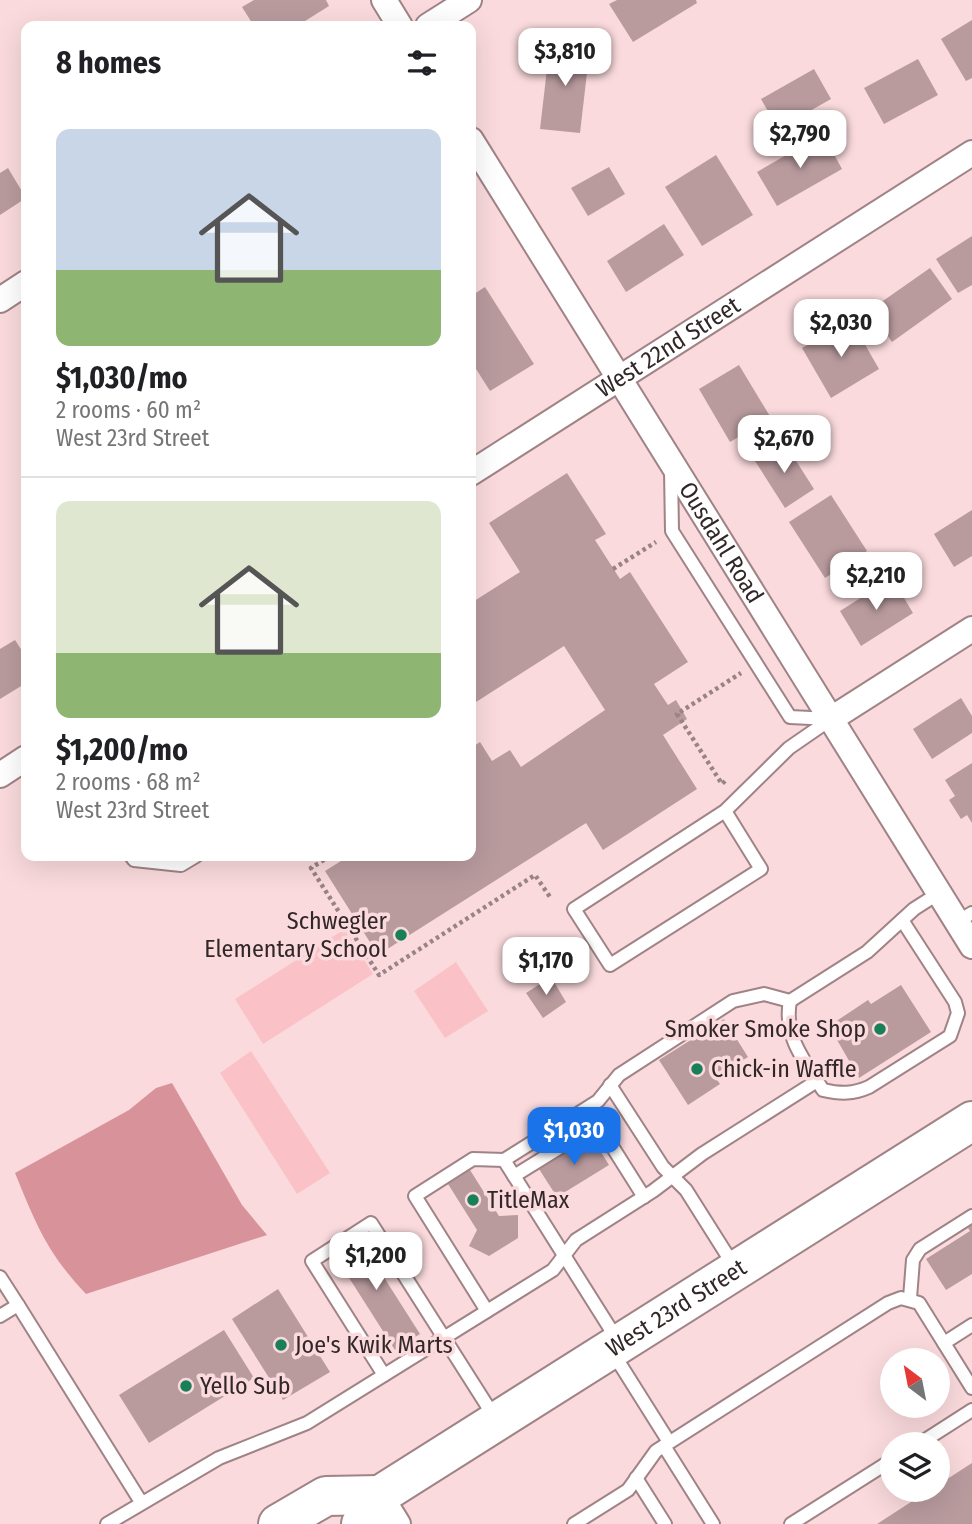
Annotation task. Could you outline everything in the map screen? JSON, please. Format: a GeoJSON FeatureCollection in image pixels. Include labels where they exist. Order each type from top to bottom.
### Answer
{"type":"FeatureCollection","features":[{"type":"Feature","properties":{"kind":"main road","name":"West 23rd Street"},"geometry":{"type":"LineString","coordinates":[[278,1524],[326,1496],[380,1514],[497,1422],[972,1121]]}},
{"type":"Feature","properties":{"kind":"street"},"geometry":{"type":"LineString","coordinates":[[384,0],[397,21]]}},
{"type":"Feature","properties":{"kind":"street"},"geometry":{"type":"LineString","coordinates":[[436,21],[469,0]]}},
{"type":"Feature","properties":{"kind":"street","name":"Ousdahl Road"},"geometry":{"type":"LineString","coordinates":[[476,148],[939,893],[965,917],[972,946]]}},
{"type":"Feature","properties":{"kind":"street","name":"West 22nd Street"},"geometry":{"type":"LineString","coordinates":[[476,470],[972,152]]}},
{"type":"Feature","properties":{"kind":"street"},"geometry":{"type":"LineString","coordinates":[[0,300],[21,286]]}},
{"type":"Feature","properties":{"kind":"street"},"geometry":{"type":"LineString","coordinates":[[831,719],[972,629]]}},
{"type":"Feature","properties":{"kind":"street"},"geometry":{"type":"LineString","coordinates":[[0,775],[21,761]]}},
{"type":"Feature","properties":{"kind":"lane"},"geometry":{"type":"LineString","coordinates":[[671,463],[672,531],[790,717],[831,719]]}},
{"type":"Feature","properties":{"kind":"lane"},"geometry":{"type":"LineString","coordinates":[[725,811],[761,869],[610,965],[574,909],[725,811],[789,748],[831,719]]}},
{"type":"Feature","properties":{"kind":"lane"},"geometry":{"type":"LineString","coordinates":[[143,861],[181,865],[188,861]]}},
{"type":"Feature","properties":{"kind":"lane"},"geometry":{"type":"LineString","coordinates":[[487,1311],[415,1196],[473,1159],[504,1160],[598,1101],[619,1075],[733,1001],[764,993],[790,1001],[867,952],[902,920],[939,893]]}},
{"type":"Feature","properties":{"kind":"lane"},"geometry":{"type":"LineString","coordinates":[[790,1001],[788,1028],[823,1090],[855,1093],[950,1036],[958,1013],[955,1002],[902,920]]}},
{"type":"Feature","properties":{"kind":"lane"},"geometry":{"type":"LineString","coordinates":[[107,1524],[219,1458],[307,1423],[553,1270],[576,1240],[644,1197],[702,1154],[817,1081]]}},
{"type":"Feature","properties":{"kind":"lane"},"geometry":{"type":"LineString","coordinates":[[610,1085],[663,1167],[686,1190],[736,1270]]}},
{"type":"Feature","properties":{"kind":"lane"},"geometry":{"type":"LineString","coordinates":[[514,1176],[598,1124],[644,1197]]}},
{"type":"Feature","properties":{"kind":"lane"},"geometry":{"type":"LineString","coordinates":[[504,1160],[564,1255],[666,1444],[713,1524]]}},
{"type":"Feature","properties":{"kind":"lane"},"geometry":{"type":"LineString","coordinates":[[910,1298],[913,1260],[920,1249],[972,1216]]}},
{"type":"Feature","properties":{"kind":"lane"},"geometry":{"type":"LineString","coordinates":[[384,1375],[312,1261],[371,1223],[497,1422]]}},
{"type":"Feature","properties":{"kind":"lane"},"geometry":{"type":"LineString","coordinates":[[0,1277],[141,1502]]}},
{"type":"Feature","properties":{"kind":"lane"},"geometry":{"type":"LineString","coordinates":[[574,1524],[628,1490],[656,1451],[888,1303],[910,1298],[919,1303],[972,1388]]}},
{"type":"Feature","properties":{"kind":"lane"},"geometry":{"type":"LineString","coordinates":[[0,1316],[18,1305]]}},
{"type":"Feature","properties":{"kind":"lane"},"geometry":{"type":"LineString","coordinates":[[944,1343],[972,1325]]}},
{"type":"Feature","properties":{"kind":"lane"},"geometry":{"type":"LineString","coordinates":[[938,1432],[972,1410]]}},
{"type":"Feature","properties":{"kind":"lane"},"geometry":{"type":"LineString","coordinates":[[791,1524],[880,1468]]}},
{"type":"Feature","properties":{"kind":"lane"},"geometry":{"type":"LineString","coordinates":[[636,1478],[665,1524]]}},
{"type":"Feature","properties":{"kind":"lane"},"geometry":{"type":"LineString","coordinates":[[126,1512],[133,1524]]}},
{"type":"Feature","properties":{"kind":"path"},"geometry":{"type":"LineString","coordinates":[[613,569],[658,540]]}},
{"type":"Feature","properties":{"kind":"path"},"geometry":{"type":"LineString","coordinates":[[731,775],[722,784],[677,714],[741,673]]}},
{"type":"Feature","properties":{"kind":"path"},"geometry":{"type":"LineString","coordinates":[[322,861],[311,868],[379,975],[535,875],[550,897]]}},
{"type":"Feature","properties":{"kind":"shaded area"},"geometry":{"type":"Polygon","coordinates":[[[345,929],[373,974],[263,1044],[235,999],[345,929]]]}},
{"type":"Feature","properties":{"kind":"shaded area"},"geometry":{"type":"Polygon","coordinates":[[[456,962],[488,1011],[445,1038],[414,991],[456,962]]]}},
{"type":"Feature","properties":{"kind":"shaded area"},"geometry":{"type":"Polygon","coordinates":[[[251,1051],[330,1173],[297,1194],[220,1073],[251,1051]]]}},
{"type":"Feature","properties":{"kind":"shaded area"},"geometry":{"type":"Polygon","coordinates":[[[172,1083],[242,1205],[267,1235],[86,1294],[52,1251],[29,1208],[15,1173],[129,1110],[156,1088],[172,1083]]]}},
{"type":"Feature","properties":{"kind":"building"},"geometry":{"type":"Polygon","coordinates":[[[254,0],[326,0],[329,6],[305,21],[251,21],[242,7],[254,0]]]}},
{"type":"Feature","properties":{"kind":"building"},"geometry":{"type":"Polygon","coordinates":[[[617,0],[696,0],[697,3],[633,42],[609,4],[617,0]]]}},
{"type":"Feature","properties":{"kind":"building"},"geometry":{"type":"Polygon","coordinates":[[[972,20],[972,78],[966,81],[941,39],[972,20]]]}},
{"type":"Feature","properties":{"kind":"building"},"geometry":{"type":"Polygon","coordinates":[[[550,43],[590,47],[580,133],[540,129],[550,43]]]}},
{"type":"Feature","properties":{"kind":"building"},"geometry":{"type":"Polygon","coordinates":[[[918,59],[938,95],[884,124],[864,88],[918,59]]]}},
{"type":"Feature","properties":{"kind":"building"},"geometry":{"type":"Polygon","coordinates":[[[814,69],[831,99],[778,129],[761,99],[814,69]]]}},
{"type":"Feature","properties":{"kind":"building"},"geometry":{"type":"Polygon","coordinates":[[[823,134],[842,169],[777,206],[757,172],[823,134]]]}},
{"type":"Feature","properties":{"kind":"building"},"geometry":{"type":"Polygon","coordinates":[[[716,155],[753,215],[702,246],[665,187],[716,155]]]}},
{"type":"Feature","properties":{"kind":"building"},"geometry":{"type":"Polygon","coordinates":[[[609,167],[625,194],[588,216],[571,188],[609,167]]]}},
{"type":"Feature","properties":{"kind":"building"},"geometry":{"type":"Polygon","coordinates":[[[8,168],[21,190],[21,201],[0,215],[0,173],[8,168]]]}},
{"type":"Feature","properties":{"kind":"building"},"geometry":{"type":"Polygon","coordinates":[[[664,224],[684,255],[626,292],[607,261],[664,224]]]}},
{"type":"Feature","properties":{"kind":"building"},"geometry":{"type":"Polygon","coordinates":[[[972,236],[972,285],[958,293],[936,259],[972,236]]]}},
{"type":"Feature","properties":{"kind":"building"},"geometry":{"type":"Polygon","coordinates":[[[930,268],[952,299],[892,342],[870,310],[930,268]]]}},
{"type":"Feature","properties":{"kind":"building"},"geometry":{"type":"Polygon","coordinates":[[[485,287],[534,364],[490,391],[476,369],[476,293],[485,287]]]}},
{"type":"Feature","properties":{"kind":"building"},"geometry":{"type":"Polygon","coordinates":[[[851,320],[879,369],[831,398],[802,348],[851,320]]]}},
{"type":"Feature","properties":{"kind":"building"},"geometry":{"type":"Polygon","coordinates":[[[739,365],[771,418],[730,442],[699,389],[739,365]]]}},
{"type":"Feature","properties":{"kind":"building"},"geometry":{"type":"Polygon","coordinates":[[[784,442],[814,489],[785,508],[755,461],[784,442]]]}},
{"type":"Feature","properties":{"kind":"building"},"geometry":{"type":"Polygon","coordinates":[[[567,473],[606,534],[595,540],[620,579],[630,572],[688,662],[654,684],[668,705],[676,700],[687,719],[663,735],[697,789],[603,850],[586,823],[378,955],[325,871],[341,861],[476,861],[476,745],[480,742],[492,761],[510,750],[521,767],[605,710],[564,646],[476,702],[476,600],[520,572],[489,523],[567,473]]]}},
{"type":"Feature","properties":{"kind":"building"},"geometry":{"type":"Polygon","coordinates":[[[831,495],[867,551],[825,578],[789,522],[831,495]]]}},
{"type":"Feature","properties":{"kind":"building"},"geometry":{"type":"Polygon","coordinates":[[[972,510],[972,556],[954,567],[934,534],[972,510]]]}},
{"type":"Feature","properties":{"kind":"building"},"geometry":{"type":"Polygon","coordinates":[[[892,578],[913,613],[861,646],[840,611],[892,578]]]}},
{"type":"Feature","properties":{"kind":"building"},"geometry":{"type":"Polygon","coordinates":[[[15,640],[21,649],[21,686],[0,699],[0,649],[15,640]]]}},
{"type":"Feature","properties":{"kind":"building"},"geometry":{"type":"Polygon","coordinates":[[[961,698],[972,716],[972,733],[932,759],[913,729],[961,698]]]}},
{"type":"Feature","properties":{"kind":"building"},"geometry":{"type":"Polygon","coordinates":[[[972,763],[972,823],[967,815],[961,819],[949,800],[955,796],[945,780],[972,763]]]}},
{"type":"Feature","properties":{"kind":"building"},"geometry":{"type":"Polygon","coordinates":[[[551,977],[566,1002],[543,1018],[526,993],[551,977]]]}},
{"type":"Feature","properties":{"kind":"building","name":"Smoker Smoke Shop"},"geometry":{"type":"Polygon","coordinates":[[[901,985],[931,1032],[859,1078],[829,1026],[868,1000],[871,1004],[901,985]]]}},
{"type":"Feature","properties":{"kind":"building","name":"Chick-in Waffle"},"geometry":{"type":"Polygon","coordinates":[[[724,1019],[748,1057],[715,1077],[720,1084],[688,1105],[659,1060],[724,1019]]]}},
{"type":"Feature","properties":{"kind":"building"},"geometry":{"type":"Polygon","coordinates":[[[591,1136],[609,1165],[557,1197],[539,1169],[591,1136]]]}},
{"type":"Feature","properties":{"kind":"building","name":"TitleMax"},"geometry":{"type":"Polygon","coordinates":[[[470,1170],[499,1216],[518,1215],[518,1238],[489,1256],[469,1246],[477,1230],[448,1184],[470,1170]]]}},
{"type":"Feature","properties":{"kind":"building"},"geometry":{"type":"Polygon","coordinates":[[[972,1225],[972,1274],[946,1290],[926,1259],[970,1231],[968,1228],[972,1225]]]}},
{"type":"Feature","properties":{"kind":"building"},"geometry":{"type":"Polygon","coordinates":[[[357,1235],[420,1334],[395,1350],[332,1251],[357,1235]]]}},
{"type":"Feature","properties":{"kind":"building","name":"Joe's Kwik Marts"},"geometry":{"type":"Polygon","coordinates":[[[278,1289],[330,1372],[283,1400],[232,1319],[278,1289]]]}},
{"type":"Feature","properties":{"kind":"building","name":"Yello Sub"},"geometry":{"type":"Polygon","coordinates":[[[224,1330],[254,1378],[149,1443],[119,1395],[224,1330]]]}},
{"type":"Feature","properties":{"kind":"building"},"geometry":{"type":"Polygon","coordinates":[[[972,1463],[972,1524],[877,1524],[911,1502],[950,1502],[950,1477],[972,1463]]]}},
{"type":"Feature","properties":{"kind":"place","name":"Schwegler Elementary School"},"geometry":{"type":"Point","coordinates":[401,935]}},
{"type":"Feature","properties":{"kind":"place","name":"Smoker Smoke Shop"},"geometry":{"type":"Point","coordinates":[880,1029]}},
{"type":"Feature","properties":{"kind":"place","name":"Chick-in Waffle"},"geometry":{"type":"Point","coordinates":[697,1069]}},
{"type":"Feature","properties":{"kind":"place","name":"TitleMax"},"geometry":{"type":"Point","coordinates":[473,1200]}},
{"type":"Feature","properties":{"kind":"place","name":"Joe's Kwik Marts"},"geometry":{"type":"Point","coordinates":[281,1345]}},
{"type":"Feature","properties":{"kind":"place","name":"Yello Sub"},"geometry":{"type":"Point","coordinates":[186,1386]}}]}
